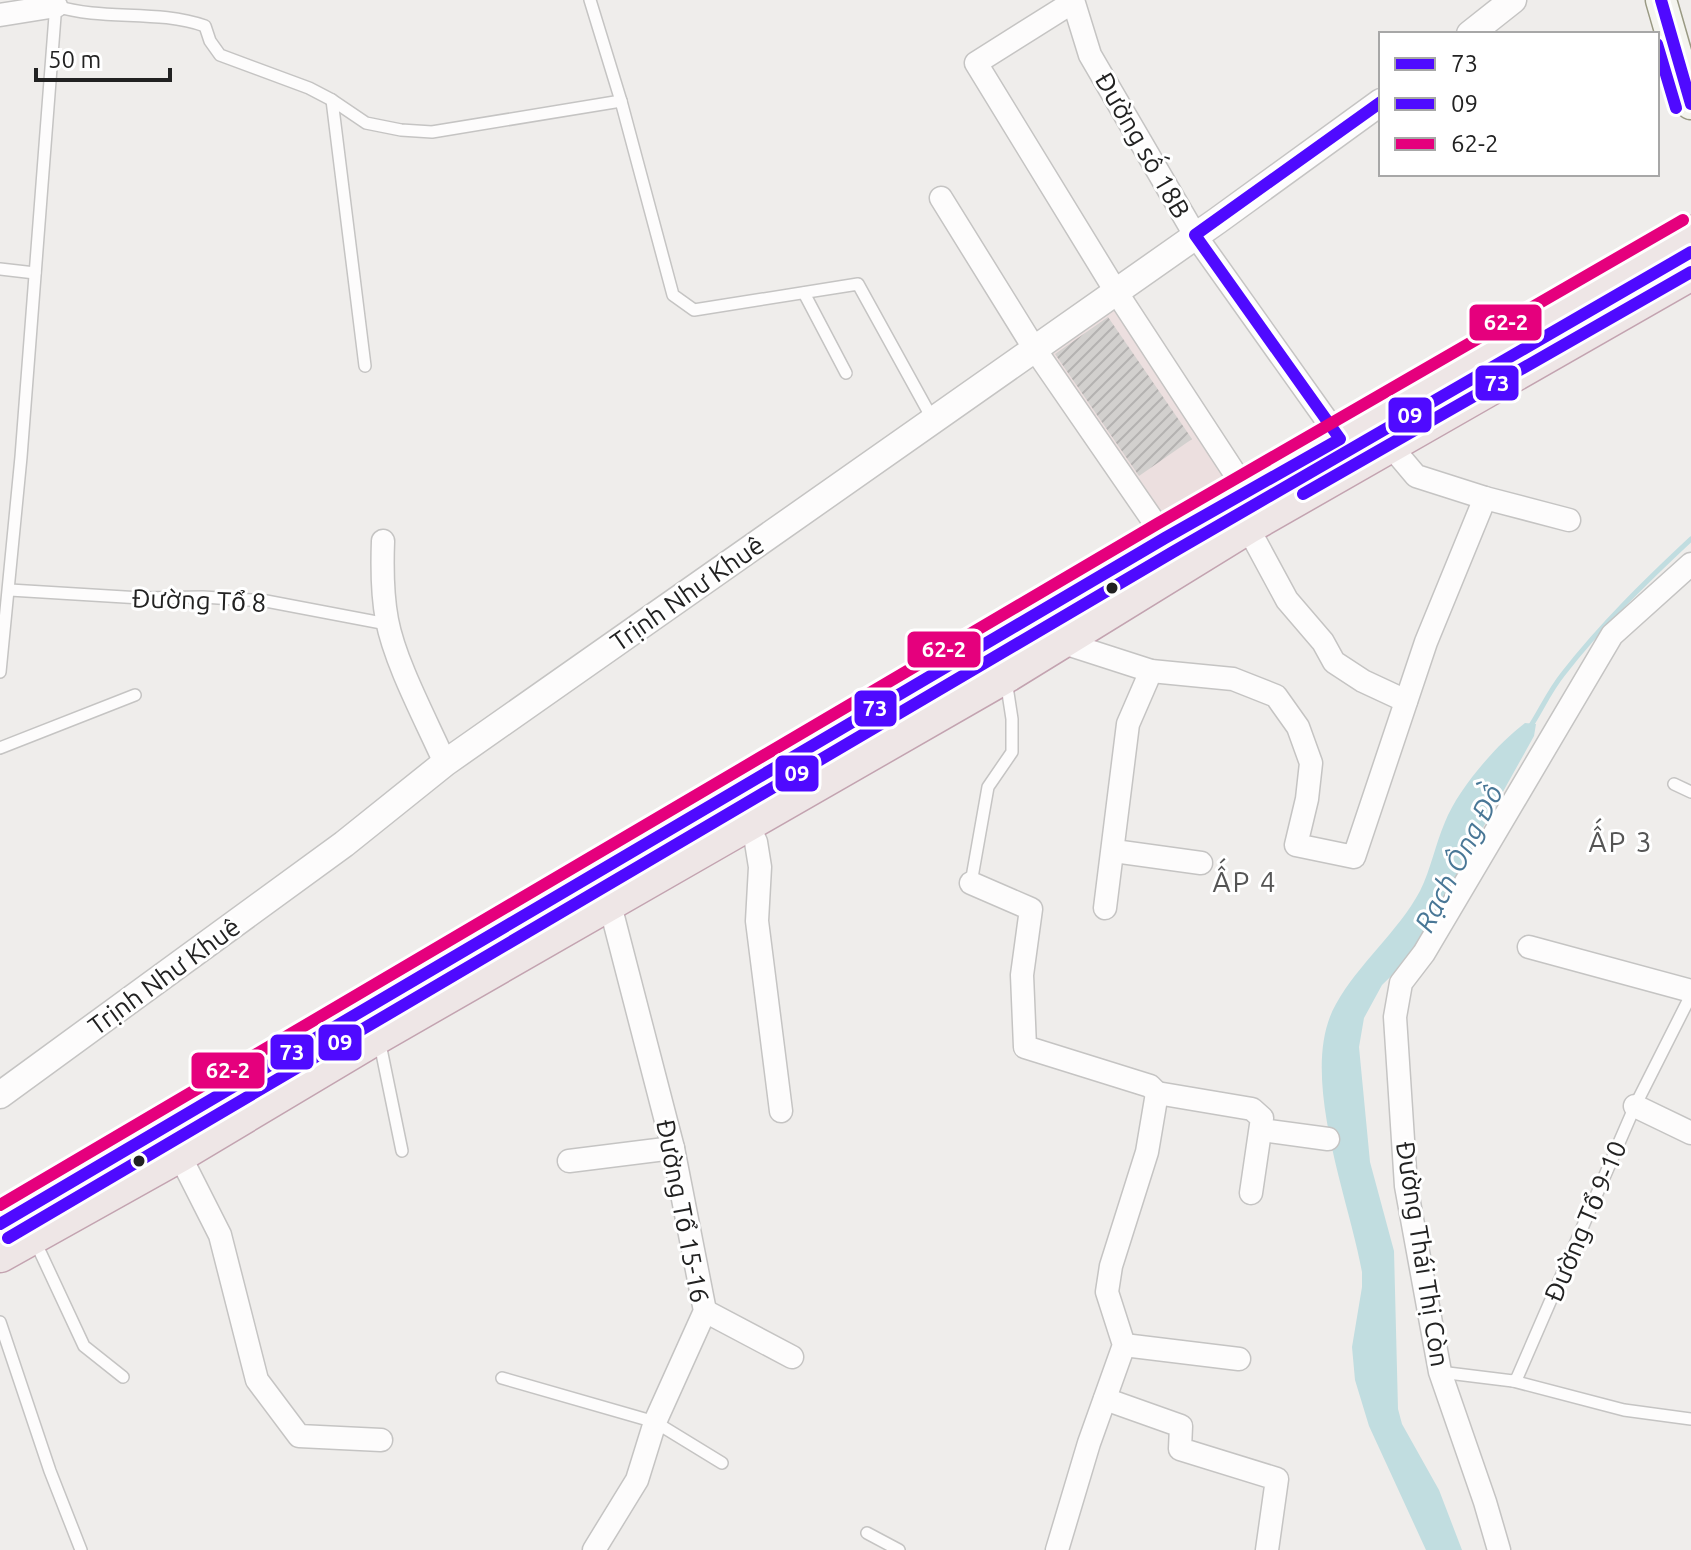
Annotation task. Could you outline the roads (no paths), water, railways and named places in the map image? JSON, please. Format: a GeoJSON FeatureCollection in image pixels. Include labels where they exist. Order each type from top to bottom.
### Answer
{"type":"FeatureCollection","features":[{"type":"Feature","properties":{"kind":"highway"},"geometry":{"type":"LineString","coordinates":[[0,1254],[179,1154],[609,901],[1005,675],[1247,509],[1340,439],[1691,234]]}},
{"type":"Feature","properties":{"kind":"highway"},"geometry":{"type":"LineString","coordinates":[[0,1224],[1165,538],[1247,509],[1389,444],[1691,272]]}},
{"type":"Feature","properties":{"kind":"main road"},"geometry":{"type":"LineString","coordinates":[[1661,0],[1691,104]]}},
{"type":"Feature","properties":{"kind":"street"},"geometry":{"type":"LineString","coordinates":[[1473,32],[1513,0]]}},
{"type":"Feature","properties":{"kind":"street"},"geometry":{"type":"LineString","coordinates":[[1073,1],[976,63],[1247,509],[1287,600],[1323,642],[1334,662],[1363,681],[1406,701]]}},
{"type":"Feature","properties":{"kind":"street","name":"Đường số 18B"},"geometry":{"type":"LineString","coordinates":[[1073,1],[1090,55],[1195,235],[1340,439]]}},
{"type":"Feature","properties":{"kind":"street"},"geometry":{"type":"LineString","coordinates":[[0,15],[56,3]]}},
{"type":"Feature","properties":{"kind":"street","name":"Trịnh Như Khuê"},"geometry":{"type":"LineString","coordinates":[[0,1095],[344,844],[445,763],[1379,103]]}},
{"type":"Feature","properties":{"kind":"street"},"geometry":{"type":"LineString","coordinates":[[941,198],[1034,348],[1165,538]]}},
{"type":"Feature","properties":{"kind":"street"},"geometry":{"type":"LineString","coordinates":[[1389,444],[1416,476],[1569,520]]}},
{"type":"Feature","properties":{"kind":"street"},"geometry":{"type":"LineString","coordinates":[[1058,641],[1151,671],[1233,679],[1276,696],[1298,727],[1311,763],[1307,799],[1296,845],[1354,857],[1426,642],[1485,498]]}},
{"type":"Feature","properties":{"kind":"street"},"geometry":{"type":"LineString","coordinates":[[383,541],[381,586],[387,624],[445,763]]}},
{"type":"Feature","properties":{"kind":"street","name":"Đường Thái Thị Còn"},"geometry":{"type":"LineString","coordinates":[[1499,1550],[1440,1372],[1406,1186],[1395,1017],[1401,983],[1424,953],[1612,635],[1691,564]]}},
{"type":"Feature","properties":{"kind":"street"},"geometry":{"type":"LineString","coordinates":[[1105,908],[1128,724],[1151,671]]}},
{"type":"Feature","properties":{"kind":"street"},"geometry":{"type":"LineString","coordinates":[[747,823],[756,842],[760,867],[757,921],[781,1111]]}},
{"type":"Feature","properties":{"kind":"street"},"geometry":{"type":"LineString","coordinates":[[1114,851],[1201,863]]}},
{"type":"Feature","properties":{"kind":"street"},"geometry":{"type":"LineString","coordinates":[[971,883],[1031,909],[1022,975],[1025,1047],[1150,1086],[1157,1093],[1252,1109],[1262,1118],[1262,1130],[1251,1193]]}},
{"type":"Feature","properties":{"kind":"street","name":"Đường Tổ 15-16"},"geometry":{"type":"LineString","coordinates":[[594,1550],[637,1480],[655,1422],[705,1311],[673,1148],[609,901]]}},
{"type":"Feature","properties":{"kind":"street"},"geometry":{"type":"LineString","coordinates":[[1529,947],[1691,993]]}},
{"type":"Feature","properties":{"kind":"street"},"geometry":{"type":"LineString","coordinates":[[1057,1550],[1124,1345],[1107,1292],[1111,1266],[1147,1152],[1157,1093]]}},
{"type":"Feature","properties":{"kind":"street"},"geometry":{"type":"LineString","coordinates":[[1635,1106],[1691,1133]]}},
{"type":"Feature","properties":{"kind":"street"},"geometry":{"type":"LineString","coordinates":[[1262,1130],[1328,1139]]}},
{"type":"Feature","properties":{"kind":"street"},"geometry":{"type":"LineString","coordinates":[[569,1161],[673,1148]]}},
{"type":"Feature","properties":{"kind":"street"},"geometry":{"type":"LineString","coordinates":[[179,1154],[220,1235],[257,1380],[299,1436],[381,1440]]}},
{"type":"Feature","properties":{"kind":"street"},"geometry":{"type":"LineString","coordinates":[[705,1311],[792,1357]]}},
{"type":"Feature","properties":{"kind":"street"},"geometry":{"type":"LineString","coordinates":[[1124,1345],[1239,1359]]}},
{"type":"Feature","properties":{"kind":"street"},"geometry":{"type":"LineString","coordinates":[[1105,1399],[1181,1426],[1180,1449],[1277,1479],[1267,1550]]}},
{"type":"Feature","properties":{"kind":"lane"},"geometry":{"type":"LineString","coordinates":[[590,0],[621,101],[673,295],[694,310],[858,284],[933,420]]}},
{"type":"Feature","properties":{"kind":"lane"},"geometry":{"type":"LineString","coordinates":[[0,672],[10,590],[56,3],[74,12],[185,19],[205,26],[210,41],[220,55],[309,88],[366,123],[401,130],[432,132],[621,101]]}},
{"type":"Feature","properties":{"kind":"lane"},"geometry":{"type":"LineString","coordinates":[[332,100],[365,366]]}},
{"type":"Feature","properties":{"kind":"lane"},"geometry":{"type":"LineString","coordinates":[[0,269],[35,273]]}},
{"type":"Feature","properties":{"kind":"lane"},"geometry":{"type":"LineString","coordinates":[[804,293],[846,373]]}},
{"type":"Feature","properties":{"kind":"lane","name":"Đường Tổ 8"},"geometry":{"type":"LineString","coordinates":[[10,590],[266,601],[387,624]]}},
{"type":"Feature","properties":{"kind":"lane"},"geometry":{"type":"LineString","coordinates":[[971,883],[988,787],[1012,752],[1012,719],[1005,675]]}},
{"type":"Feature","properties":{"kind":"lane"},"geometry":{"type":"LineString","coordinates":[[0,748],[135,695]]}},
{"type":"Feature","properties":{"kind":"lane"},"geometry":{"type":"LineString","coordinates":[[1674,784],[1691,792]]}},
{"type":"Feature","properties":{"kind":"lane","name":"Đường Tổ 9-10"},"geometry":{"type":"LineString","coordinates":[[1513,1381],[1517,1378],[1635,1106],[1691,993]]}},
{"type":"Feature","properties":{"kind":"lane"},"geometry":{"type":"LineString","coordinates":[[378,1035],[402,1151]]}},
{"type":"Feature","properties":{"kind":"lane"},"geometry":{"type":"LineString","coordinates":[[34,1237],[84,1346],[123,1377]]}},
{"type":"Feature","properties":{"kind":"lane"},"geometry":{"type":"LineString","coordinates":[[0,1322],[50,1471],[81,1550]]}},
{"type":"Feature","properties":{"kind":"lane"},"geometry":{"type":"LineString","coordinates":[[1440,1372],[1513,1381],[1624,1410],[1691,1419]]}},
{"type":"Feature","properties":{"kind":"lane"},"geometry":{"type":"LineString","coordinates":[[502,1378],[655,1422],[722,1463]]}},
{"type":"Feature","properties":{"kind":"lane"},"geometry":{"type":"LineString","coordinates":[[867,1533],[899,1550]]}},
{"type":"Feature","properties":{"kind":"water"},"geometry":{"type":"Polygon","coordinates":[[[1525,723],[1536,724],[1534,736],[1470,851],[1457,890],[1416,952],[1382,985],[1364,1018],[1359,1047],[1370,1162],[1394,1251],[1398,1409],[1402,1424],[1439,1490],[1462,1550],[1426,1550],[1369,1426],[1355,1380],[1352,1347],[1362,1272],[1324,1099],[1322,1064],[1325,1032],[1345,989],[1401,920],[1420,891],[1445,822],[1459,796],[1491,755],[1525,723]]]}},
{"type":"Feature","properties":{"kind":"waterway","name":"Rạch Ông Đồ"},"geometry":{"type":"LineString","coordinates":[[1530,727],[1558,680],[1593,638],[1691,539]]}},
{"type":"Feature","properties":{"kind":"district","name":"ẤP 3"},"geometry":{"type":"Point","coordinates":[1621,841]}},
{"type":"Feature","properties":{"kind":"district","name":"ẤP 4"},"geometry":{"type":"Point","coordinates":[1245,881]}}]}
